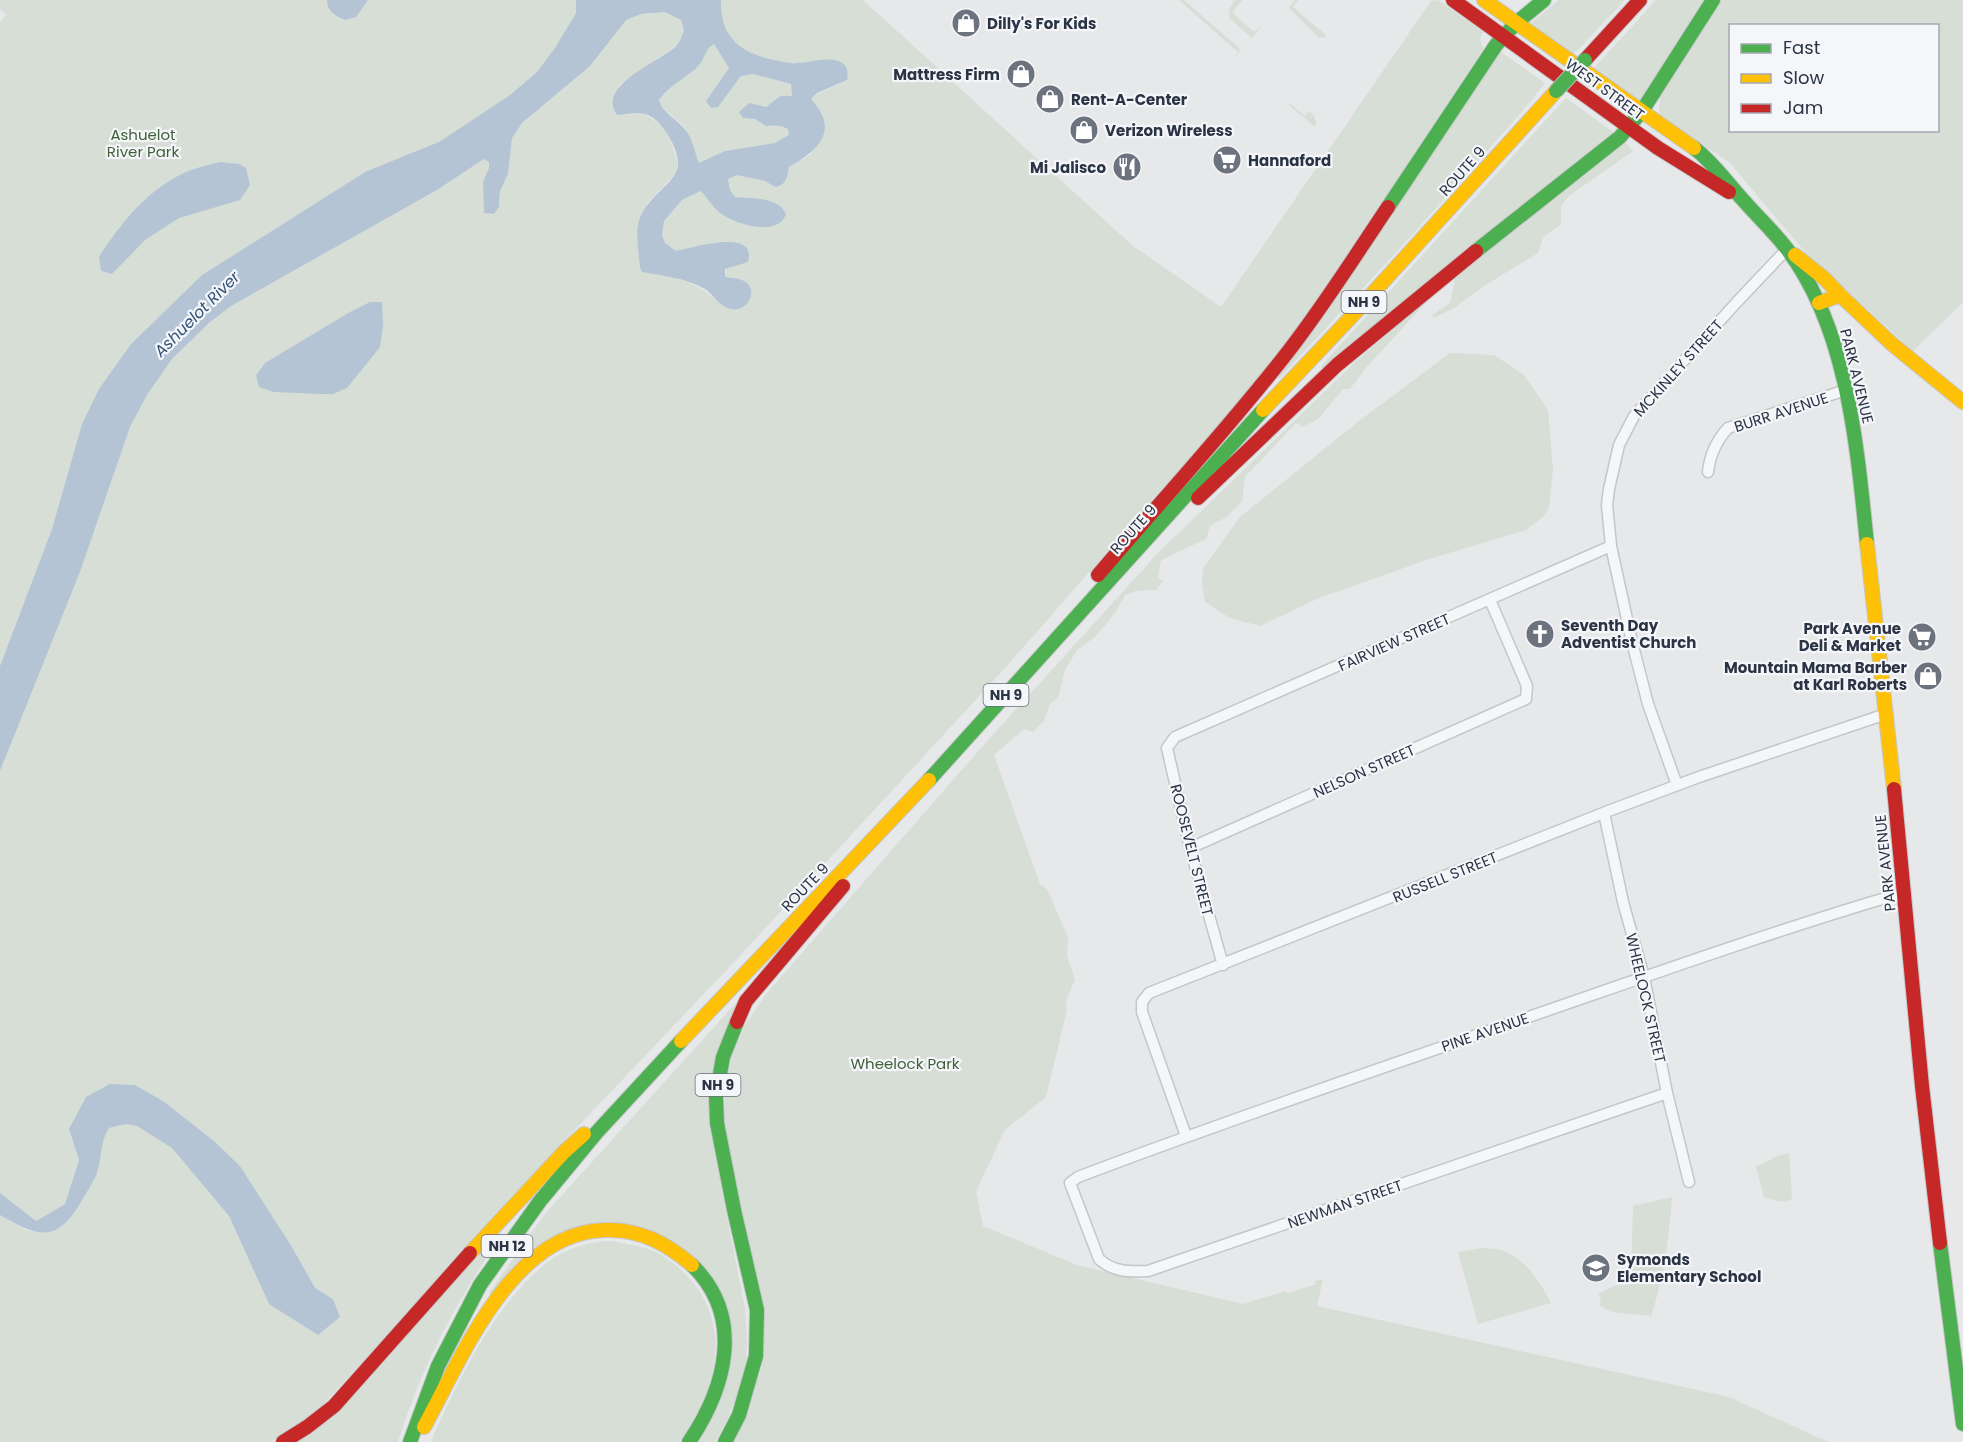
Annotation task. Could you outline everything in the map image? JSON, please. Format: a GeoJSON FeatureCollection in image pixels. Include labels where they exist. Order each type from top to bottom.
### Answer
{"type":"FeatureCollection","features":[{"type":"Feature","properties":{"kind":"main road","name":"WEST STREET"},"geometry":{"type":"LineString","coordinates":[[1453,0],[1678,161],[1741,199]]}},
{"type":"Feature","properties":{"kind":"main road","name":"WEST STREET"},"geometry":{"type":"LineString","coordinates":[[1484,0],[1698,151],[1787,249],[1810,266],[1907,357],[1963,402]]}},
{"type":"Feature","properties":{"kind":"main road"},"geometry":{"type":"LineString","coordinates":[[1089,603],[1093,581],[1287,355],[1503,36],[1544,0]]}},
{"type":"Feature","properties":{"kind":"main road","name":"ROUTE 9"},"geometry":{"type":"LineString","coordinates":[[647,1077],[923,786],[1257,416],[1352,316],[1640,0]]}},
{"type":"Feature","properties":{"kind":"main road"},"geometry":{"type":"LineString","coordinates":[[1171,512],[1192,504],[1337,365],[1422,294],[1620,137],[1642,111],[1713,0]]}},
{"type":"Feature","properties":{"kind":"main road","name":"WEST STREET"},"geometry":{"type":"LineString","coordinates":[[1787,249],[1819,303]]}},
{"type":"Feature","properties":{"kind":"main road"},"geometry":{"type":"LineString","coordinates":[[1819,303],[1840,295]]}},
{"type":"Feature","properties":{"kind":"main road","name":"PARK AVENUE"},"geometry":{"type":"LineString","coordinates":[[1819,303],[1836,351],[1846,390],[1860,475],[1905,895],[1922,1086],[1957,1339],[1963,1424]]}},
{"type":"Feature","properties":{"kind":"main road","name":"NH 9"},"geometry":{"type":"LineString","coordinates":[[725,1442],[739,1415],[754,1366],[757,1310],[717,1123],[716,1097],[723,1057],[746,1001],[834,898],[923,786]]}},
{"type":"Feature","properties":{"kind":"main road","name":"NH 9"},"geometry":{"type":"LineString","coordinates":[[283,1442],[308,1427],[334,1406],[564,1152],[647,1077]]}},
{"type":"Feature","properties":{"kind":"main road","name":"NH 12"},"geometry":{"type":"LineString","coordinates":[[410,1442],[438,1366],[480,1285],[540,1202],[597,1132],[647,1077]]}},
{"type":"Feature","properties":{"kind":"main road"},"geometry":{"type":"LineString","coordinates":[[416,1442],[466,1347],[504,1292],[520,1274],[540,1254],[556,1243],[574,1234],[607,1228],[640,1233],[673,1248],[701,1273],[712,1290],[723,1320],[725,1340],[723,1363],[713,1400],[698,1430],[689,1442]]}},
{"type":"Feature","properties":{"kind":"street","name":"MCKINLEY STREET"},"geometry":{"type":"LineString","coordinates":[[1677,785],[1647,704],[1611,546],[1608,497],[1619,445],[1626,428],[1649,398],[1787,249]]}},
{"type":"Feature","properties":{"kind":"street","name":"BURR AVENUE"},"geometry":{"type":"LineString","coordinates":[[1708,472],[1717,440],[1728,428],[1846,390]]}},
{"type":"Feature","properties":{"kind":"street","name":"FAIRVIEW STREET"},"geometry":{"type":"LineString","coordinates":[[1175,737],[1611,546]]}},
{"type":"Feature","properties":{"kind":"street","name":"NELSON STREET"},"geometry":{"type":"LineString","coordinates":[[1190,848],[1526,699],[1527,686],[1490,600]]}},
{"type":"Feature","properties":{"kind":"street","name":"RUSSELL STREET"},"geometry":{"type":"LineString","coordinates":[[1186,1136],[1142,1012],[1142,1002],[1149,993],[1677,785],[1886,714]]}},
{"type":"Feature","properties":{"kind":"street","name":"ROOSEVELT STREET"},"geometry":{"type":"LineString","coordinates":[[1175,737],[1167,748],[1190,848],[1223,965]]}},
{"type":"Feature","properties":{"kind":"street","name":"WHEELOCK STREET"},"geometry":{"type":"LineString","coordinates":[[1604,813],[1623,902],[1644,977],[1667,1093],[1689,1182]]}},
{"type":"Feature","properties":{"kind":"street","name":"PINE AVENUE"},"geometry":{"type":"LineString","coordinates":[[1070,1183],[1078,1177],[1186,1136],[1644,977],[1808,921],[1892,896],[1905,895]]}},
{"type":"Feature","properties":{"kind":"street","name":"NEWMAN STREET"},"geometry":{"type":"LineString","coordinates":[[1070,1183],[1099,1259],[1107,1266],[1118,1270],[1148,1270],[1667,1093]]}},
{"type":"Feature","properties":{"kind":"green space","name":"Ashuelot River Park"},"geometry":{"type":"Polygon","coordinates":[[[0,0],[576,0],[576,13],[556,48],[538,71],[510,95],[439,143],[365,172],[202,275],[131,344],[82,424],[52,529],[0,666],[0,23],[6,14],[0,9],[0,0]]]}},
{"type":"Feature","properties":{"kind":"green space"},"geometry":{"type":"Polygon","coordinates":[[[721,0],[863,0],[1133,246],[1221,307],[1431,1],[1438,0],[1483,32],[1480,39],[1483,49],[1281,354],[1005,668],[736,960],[472,1238],[393,1329],[314,1414],[271,1442],[0,1442],[0,1215],[26,1230],[45,1233],[97,1172],[103,1137],[109,1128],[126,1124],[137,1126],[172,1148],[229,1216],[269,1304],[333,1299],[315,1289],[292,1247],[240,1166],[214,1141],[163,1101],[135,1085],[69,1129],[79,1160],[65,1204],[36,1221],[0,1193],[0,771],[80,572],[130,427],[147,395],[172,359],[209,323],[231,306],[437,190],[484,159],[489,161],[489,168],[483,182],[484,212],[494,214],[499,207],[500,191],[508,174],[512,138],[522,123],[590,66],[625,20],[641,14],[665,12],[681,20],[684,32],[678,44],[619,85],[617,115],[645,114],[662,126],[670,138],[678,164],[677,172],[647,204],[643,272],[688,282],[706,292],[727,309],[743,280],[725,277],[728,241],[676,251],[665,243],[662,235],[664,221],[682,200],[701,191],[719,212],[771,201],[735,197],[730,190],[728,179],[737,174],[765,181],[775,187],[786,182],[789,167],[811,154],[811,99],[847,80],[835,60],[792,63],[752,54],[732,39],[722,16],[721,0]]]}},
{"type":"Feature","properties":{"kind":"green space"},"geometry":{"type":"Polygon","coordinates":[[[1179,0],[1184,0],[1239,48],[1240,51],[1234,58],[1238,52],[1179,0]]]}},
{"type":"Feature","properties":{"kind":"green space"},"geometry":{"type":"Polygon","coordinates":[[[1235,0],[1242,0],[1233,11],[1234,14],[1254,32],[1261,26],[1252,38],[1230,19],[1229,10],[1235,0]]]}},
{"type":"Feature","properties":{"kind":"green space"},"geometry":{"type":"Polygon","coordinates":[[[1294,0],[1298,0],[1293,7],[1326,35],[1325,38],[1318,37],[1289,8],[1294,0]]]}},
{"type":"Feature","properties":{"kind":"green space"},"geometry":{"type":"Polygon","coordinates":[[[1559,0],[1625,0],[1573,55],[1531,23],[1559,0]]]}},
{"type":"Feature","properties":{"kind":"green space"},"geometry":{"type":"Polygon","coordinates":[[[1656,0],[1709,0],[1643,103],[1593,69],[1656,0]]]}},
{"type":"Feature","properties":{"kind":"green space"},"geometry":{"type":"Polygon","coordinates":[[[1719,0],[1963,0],[1963,302],[1913,351],[1806,253],[1729,162],[1661,117],[1660,97],[1719,0]]]}},
{"type":"Feature","properties":{"kind":"green space"},"geometry":{"type":"Polygon","coordinates":[[[714,44],[729,68],[706,101],[718,107],[741,76],[753,74],[791,84],[793,96],[780,96],[766,107],[743,118],[755,119],[766,126],[788,129],[790,136],[775,143],[725,151],[699,164],[687,133],[681,124],[663,108],[659,100],[700,63],[707,50],[714,44]]]}},
{"type":"Feature","properties":{"kind":"green space"},"geometry":{"type":"Polygon","coordinates":[[[1501,52],[1545,83],[1403,245],[1279,379],[1278,375],[1501,52]]]}},
{"type":"Feature","properties":{"kind":"green space"},"geometry":{"type":"Polygon","coordinates":[[[1566,98],[1616,134],[1324,370],[1321,366],[1566,98]]]}},
{"type":"Feature","properties":{"kind":"green space"},"geometry":{"type":"Polygon","coordinates":[[[1291,104],[1305,116],[1308,112],[1312,113],[1316,121],[1315,127],[1289,105],[1291,104]]]}},
{"type":"Feature","properties":{"kind":"green space"},"geometry":{"type":"Polygon","coordinates":[[[1626,143],[1633,151],[1569,196],[1561,206],[1561,224],[1543,237],[1538,253],[1481,288],[1454,308],[1434,318],[1432,315],[1450,303],[1455,279],[1534,212],[1626,143]]]}},
{"type":"Feature","properties":{"kind":"green space","name":"Wheelock Park"},"geometry":{"type":"Polygon","coordinates":[[[1430,298],[1365,369],[1350,389],[1343,389],[1318,419],[1302,427],[1296,423],[1245,477],[1242,501],[1228,516],[1210,526],[1206,539],[1161,560],[1158,578],[1163,581],[1156,590],[1137,591],[1125,595],[1115,613],[1096,636],[1077,650],[1065,670],[1058,698],[1050,704],[1044,721],[1033,732],[1024,729],[994,755],[1040,884],[1047,889],[1068,937],[1067,956],[1075,980],[1066,1000],[1067,1010],[1046,1097],[1005,1130],[976,1191],[983,1226],[1077,1265],[1243,1304],[1285,1291],[1288,1293],[1316,1284],[1315,1281],[1323,1279],[1317,1306],[1729,1397],[1828,1442],[733,1442],[762,1368],[724,1129],[725,1090],[732,1056],[747,1022],[766,994],[981,748],[1158,553],[1355,362],[1430,298]]]}},
{"type":"Feature","properties":{"kind":"green space"},"geometry":{"type":"Polygon","coordinates":[[[1450,353],[1494,355],[1524,375],[1548,410],[1553,470],[1549,508],[1543,517],[1526,530],[1429,559],[1319,598],[1260,626],[1230,618],[1205,602],[1202,584],[1203,568],[1240,517],[1359,421],[1450,353]]]}},
{"type":"Feature","properties":{"kind":"green space"},"geometry":{"type":"Polygon","coordinates":[[[735,1004],[740,1006],[727,1034],[720,1182],[745,1308],[746,1360],[739,1389],[728,1418],[715,1442],[694,1442],[707,1421],[726,1318],[668,1242],[585,1229],[496,1297],[489,1293],[544,1215],[735,1004]]]}},
{"type":"Feature","properties":{"kind":"green space"},"geometry":{"type":"Polygon","coordinates":[[[1789,1153],[1792,1199],[1782,1201],[1764,1197],[1756,1167],[1777,1156],[1789,1153]]]}},
{"type":"Feature","properties":{"kind":"green space"},"geometry":{"type":"Polygon","coordinates":[[[1672,1197],[1665,1257],[1651,1316],[1612,1312],[1599,1305],[1601,1297],[1598,1294],[1617,1285],[1631,1284],[1633,1206],[1672,1197]]]}},
{"type":"Feature","properties":{"kind":"green space"},"geometry":{"type":"Polygon","coordinates":[[[610,1241],[644,1248],[670,1261],[691,1280],[704,1300],[712,1320],[715,1341],[710,1383],[692,1423],[680,1442],[431,1442],[466,1369],[495,1320],[512,1297],[556,1256],[578,1246],[610,1241]]]}},
{"type":"Feature","properties":{"kind":"green space"},"geometry":{"type":"Polygon","coordinates":[[[489,1247],[489,1254],[461,1299],[426,1368],[398,1442],[297,1442],[483,1250],[489,1247]]]}},
{"type":"Feature","properties":{"kind":"green space"},"geometry":{"type":"Polygon","coordinates":[[[1482,1248],[1502,1250],[1518,1259],[1537,1279],[1551,1303],[1478,1324],[1458,1252],[1482,1248]]]}},
{"type":"Feature","properties":{"kind":"water"},"geometry":{"type":"Polygon","coordinates":[[[327,0],[368,0],[356,17],[345,20],[330,11],[327,0]]]}},
{"type":"Feature","properties":{"kind":"water","name":"Ashuelot River"},"geometry":{"type":"Polygon","coordinates":[[[576,0],[721,0],[724,24],[728,33],[742,48],[751,53],[791,63],[834,60],[846,67],[847,80],[817,93],[811,99],[819,110],[825,129],[818,145],[789,167],[784,182],[775,187],[765,181],[737,175],[728,179],[730,190],[735,197],[771,201],[777,204],[786,214],[781,221],[774,226],[756,227],[736,221],[720,213],[701,191],[682,200],[664,221],[662,235],[665,243],[676,251],[722,242],[743,245],[748,251],[748,262],[725,269],[725,277],[740,279],[748,285],[751,294],[747,304],[737,309],[726,308],[708,291],[697,285],[642,272],[640,267],[637,237],[639,221],[652,199],[674,176],[678,163],[677,155],[670,138],[652,117],[642,113],[617,115],[613,104],[615,93],[633,75],[678,44],[684,31],[681,20],[665,12],[641,14],[626,20],[590,66],[522,123],[512,138],[508,174],[500,191],[499,207],[494,214],[484,213],[483,182],[489,162],[484,159],[437,190],[231,306],[209,323],[172,359],[147,395],[130,427],[80,572],[0,771],[0,666],[52,529],[82,424],[99,389],[131,344],[202,275],[365,172],[439,142],[510,95],[537,72],[576,13],[576,0]],[[714,44],[709,48],[700,64],[659,100],[664,109],[687,132],[699,163],[725,151],[775,143],[789,135],[788,129],[766,126],[755,119],[743,118],[739,112],[749,103],[766,107],[780,96],[792,96],[791,84],[753,74],[741,76],[718,107],[711,108],[706,101],[729,68],[714,44]]]}},
{"type":"Feature","properties":{"kind":"water"},"geometry":{"type":"Polygon","coordinates":[[[220,162],[239,164],[246,168],[250,185],[240,200],[179,218],[145,240],[112,274],[101,271],[99,257],[116,232],[146,199],[170,180],[184,173],[220,162]]]}},
{"type":"Feature","properties":{"kind":"water"},"geometry":{"type":"Polygon","coordinates":[[[370,302],[382,302],[383,326],[380,347],[347,388],[333,394],[321,394],[273,392],[259,387],[256,375],[265,363],[370,302]]]}},
{"type":"Feature","properties":{"kind":"water"},"geometry":{"type":"Polygon","coordinates":[[[110,1084],[135,1085],[163,1101],[214,1141],[240,1166],[292,1247],[315,1288],[333,1299],[340,1317],[318,1335],[269,1304],[229,1216],[172,1148],[137,1126],[126,1124],[109,1128],[95,1177],[72,1216],[63,1225],[54,1230],[36,1232],[0,1215],[0,1193],[36,1221],[65,1204],[79,1160],[69,1129],[86,1097],[110,1084]]]}},
{"type":"Feature","properties":{"kind":"traffic: fast"},"geometry":{"type":"LineString","coordinates":[[1388,207],[1496,45],[1516,23],[1544,0]]}},
{"type":"Feature","properties":{"kind":"traffic: fast"},"geometry":{"type":"LineString","coordinates":[[1476,251],[1620,137],[1642,111],[1713,0]]}},
{"type":"Feature","properties":{"kind":"traffic: fast"},"geometry":{"type":"LineString","coordinates":[[1556,91],[1585,60]]}},
{"type":"Feature","properties":{"kind":"traffic: fast"},"geometry":{"type":"LineString","coordinates":[[1694,148],[1714,166],[1787,249],[1808,281],[1824,315],[1846,390],[1859,468],[1867,544]]}},
{"type":"Feature","properties":{"kind":"traffic: fast"},"geometry":{"type":"LineString","coordinates":[[929,780],[1263,410]]}},
{"type":"Feature","properties":{"kind":"traffic: fast"},"geometry":{"type":"LineString","coordinates":[[725,1442],[739,1415],[756,1356],[757,1310],[717,1123],[716,1097],[723,1057],[737,1022]]}},
{"type":"Feature","properties":{"kind":"traffic: fast"},"geometry":{"type":"LineString","coordinates":[[410,1442],[438,1366],[480,1285],[540,1201],[597,1132],[681,1041]]}},
{"type":"Feature","properties":{"kind":"traffic: fast"},"geometry":{"type":"LineString","coordinates":[[1940,1243],[1963,1424]]}},
{"type":"Feature","properties":{"kind":"traffic: fast"},"geometry":{"type":"LineString","coordinates":[[689,1442],[713,1398],[724,1352],[724,1329],[719,1307],[709,1285],[692,1265]]}},
{"type":"Feature","properties":{"kind":"traffic: slow"},"geometry":{"type":"LineString","coordinates":[[1484,0],[1694,148]]}},
{"type":"Feature","properties":{"kind":"traffic: slow"},"geometry":{"type":"LineString","coordinates":[[1263,410],[1352,316],[1556,91]]}},
{"type":"Feature","properties":{"kind":"traffic: slow"},"geometry":{"type":"LineString","coordinates":[[1795,255],[1825,279],[1840,295]]}},
{"type":"Feature","properties":{"kind":"traffic: slow"},"geometry":{"type":"LineString","coordinates":[[1819,303],[1840,295],[1892,344],[1963,402]]}},
{"type":"Feature","properties":{"kind":"traffic: slow"},"geometry":{"type":"LineString","coordinates":[[1867,544],[1894,789]]}},
{"type":"Feature","properties":{"kind":"traffic: slow"},"geometry":{"type":"LineString","coordinates":[[681,1041],[929,780]]}},
{"type":"Feature","properties":{"kind":"traffic: slow"},"geometry":{"type":"LineString","coordinates":[[470,1253],[564,1152],[584,1134]]}},
{"type":"Feature","properties":{"kind":"traffic: slow"},"geometry":{"type":"LineString","coordinates":[[424,1427],[473,1335],[494,1303],[516,1275],[542,1252],[572,1236],[618,1230],[652,1239],[692,1265]]}},
{"type":"Feature","properties":{"kind":"traffic: jam"},"geometry":{"type":"LineString","coordinates":[[1453,0],[1658,148],[1729,192]]}},
{"type":"Feature","properties":{"kind":"traffic: jam"},"geometry":{"type":"LineString","coordinates":[[1585,60],[1640,0]]}},
{"type":"Feature","properties":{"kind":"traffic: jam"},"geometry":{"type":"LineString","coordinates":[[1098,575],[1217,438],[1287,353],[1326,300],[1388,207]]}},
{"type":"Feature","properties":{"kind":"traffic: jam"},"geometry":{"type":"LineString","coordinates":[[1198,498],[1337,365],[1476,251]]}},
{"type":"Feature","properties":{"kind":"traffic: jam"},"geometry":{"type":"LineString","coordinates":[[1894,789],[1922,1086],[1940,1243]]}},
{"type":"Feature","properties":{"kind":"traffic: jam"},"geometry":{"type":"LineString","coordinates":[[737,1022],[746,1001],[843,886]]}},
{"type":"Feature","properties":{"kind":"traffic: jam"},"geometry":{"type":"LineString","coordinates":[[283,1442],[334,1406],[470,1253]]}},
{"type":"Feature","properties":{"kind":"place","name":"Dilly's For Kids"},"geometry":{"type":"Point","coordinates":[966,23]}},
{"type":"Feature","properties":{"kind":"place","name":"Mattress Firm"},"geometry":{"type":"Point","coordinates":[1021,74]}},
{"type":"Feature","properties":{"kind":"place","name":"Rent-A-Center"},"geometry":{"type":"Point","coordinates":[1050,99]}},
{"type":"Feature","properties":{"kind":"place","name":"Verizon Wireless"},"geometry":{"type":"Point","coordinates":[1084,130]}},
{"type":"Feature","properties":{"kind":"place","name":"Hannaford"},"geometry":{"type":"Point","coordinates":[1227,160]}},
{"type":"Feature","properties":{"kind":"place","name":"Mi Jalisco"},"geometry":{"type":"Point","coordinates":[1127,167]}},
{"type":"Feature","properties":{"kind":"place","name":"Seventh Day Adventist Church"},"geometry":{"type":"Point","coordinates":[1540,634]}},
{"type":"Feature","properties":{"kind":"place","name":"Park Avenue Deli & Market"},"geometry":{"type":"Point","coordinates":[1922,637]}},
{"type":"Feature","properties":{"kind":"place","name":"Mountain Mama Barber at Karl Roberts"},"geometry":{"type":"Point","coordinates":[1928,676]}},
{"type":"Feature","properties":{"kind":"place","name":"Symonds Elementary School"},"geometry":{"type":"Point","coordinates":[1596,1268]}}]}
